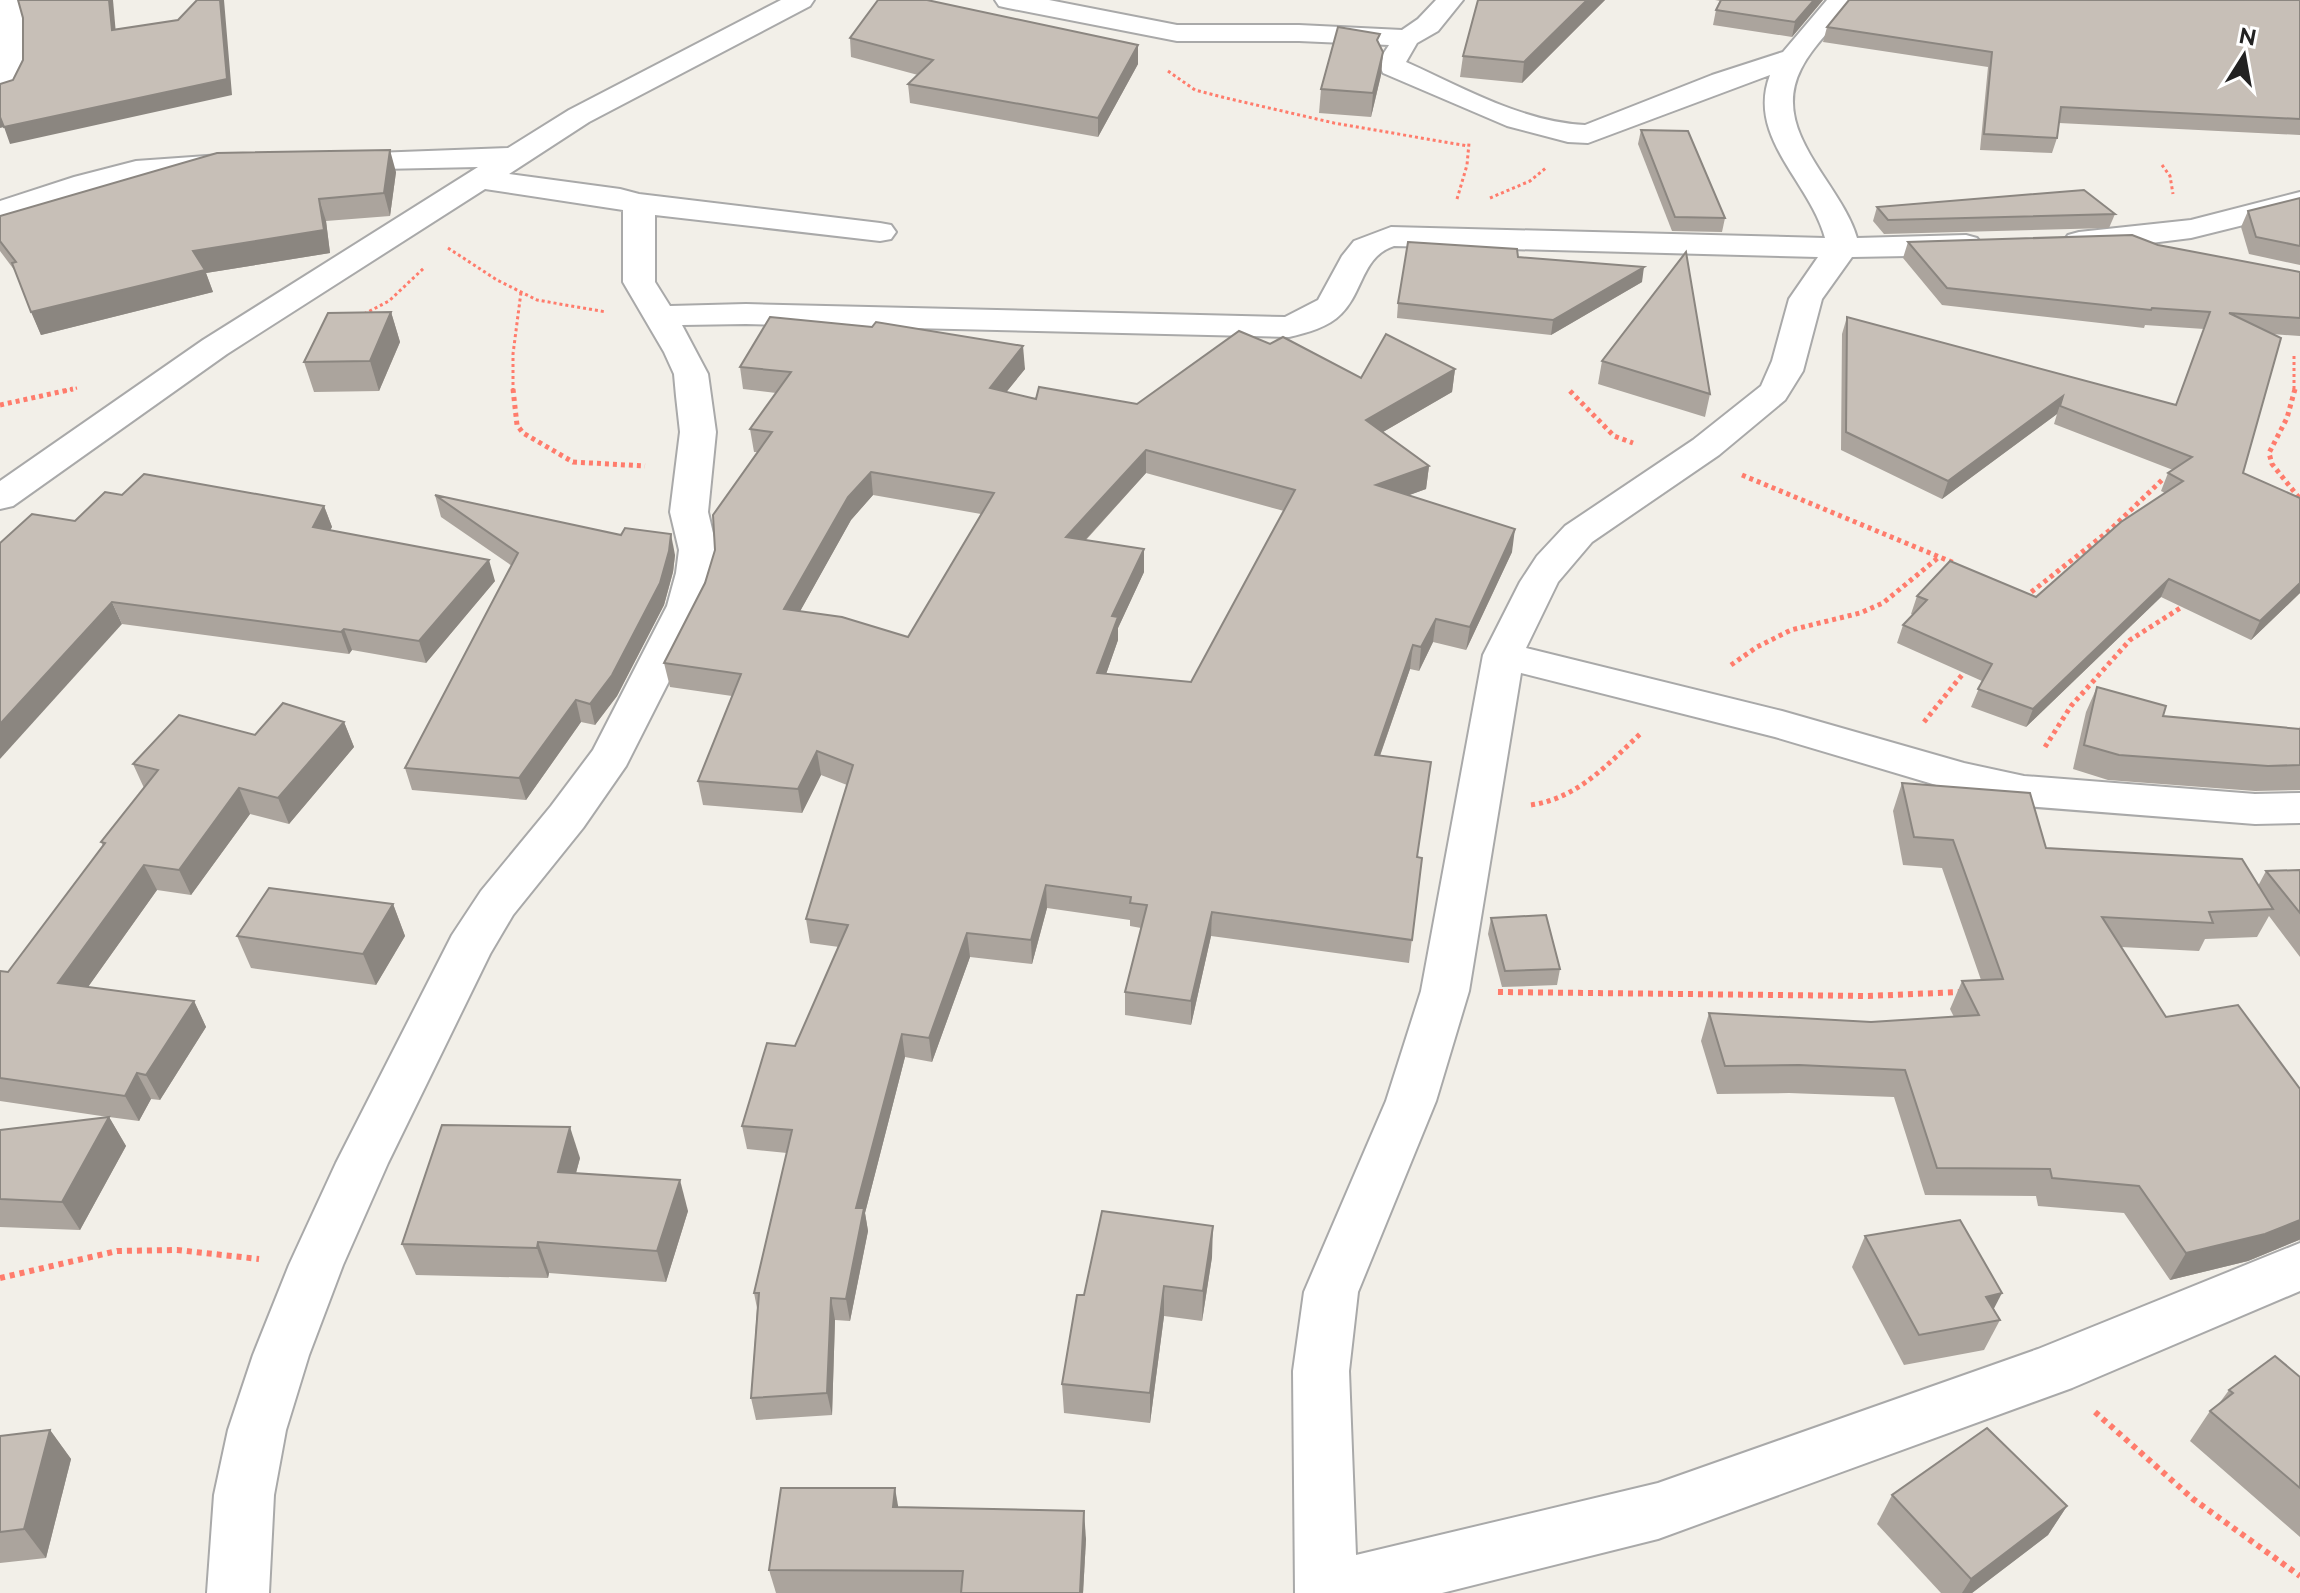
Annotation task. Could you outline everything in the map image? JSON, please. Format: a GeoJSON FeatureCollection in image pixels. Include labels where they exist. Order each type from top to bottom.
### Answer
{"type":"FeatureCollection","features":[{"type":"Feature","properties":{"kind":"street"},"geometry":{"type":"LineString","coordinates":[[0,92],[9,87],[13,74],[10,14],[5,0]]}},
{"type":"Feature","properties":{"kind":"street"},"geometry":{"type":"LineString","coordinates":[[0,498],[215,347],[497,168],[652,75],[801,0]]}},
{"type":"Feature","properties":{"kind":"street"},"geometry":{"type":"LineString","coordinates":[[1008,0],[1106,17],[1161,31],[1407,38]]}},
{"type":"Feature","properties":{"kind":"street"},"geometry":{"type":"LineString","coordinates":[[1450,0],[1428,25],[1407,38],[1392,62],[1393,67],[1558,133],[1588,134],[1709,85],[1794,58]]}},
{"type":"Feature","properties":{"kind":"street"},"geometry":{"type":"LineString","coordinates":[[1841,0],[1794,58],[1779,87],[1777,102],[1780,122],[1837,224],[1843,248]]}},
{"type":"Feature","properties":{"kind":"street"},"geometry":{"type":"LineString","coordinates":[[300,162],[497,168],[634,203],[880,232]]}},
{"type":"Feature","properties":{"kind":"street"},"geometry":{"type":"LineString","coordinates":[[0,211],[93,180],[137,170],[183,164],[269,163]]}},
{"type":"Feature","properties":{"kind":"street"},"geometry":{"type":"LineString","coordinates":[[2055,242],[2115,241],[2193,228],[2300,201]]}},
{"type":"Feature","properties":{"kind":"street"},"geometry":{"type":"LineString","coordinates":[[238,1593],[244,1495],[257,1430],[316,1265],[362,1163],[469,948],[497,903],[567,817],[611,756],[687,606],[696,573],[698,550],[689,512],[698,432],[691,374],[671,333],[639,282],[640,216],[634,203]]}},
{"type":"Feature","properties":{"kind":"street"},"geometry":{"type":"LineString","coordinates":[[659,316],[746,314],[1289,327],[1330,307],[1357,256],[1371,243],[1391,236],[1843,248],[1994,244]]}},
{"type":"Feature","properties":{"kind":"street"},"geometry":{"type":"LineString","coordinates":[[2115,241],[2203,259]]}},
{"type":"Feature","properties":{"kind":"street"},"geometry":{"type":"LineString","coordinates":[[1843,248],[1808,293],[1800,312],[1794,351],[1785,374],[1772,394],[1697,455],[1592,522],[1566,548],[1523,605],[1503,655],[1445,991],[1411,1101],[1331,1292],[1321,1371],[1326,1592],[1658,1511],[2052,1370],[2300,1266]]}},
{"type":"Feature","properties":{"kind":"street"},"geometry":{"type":"LineString","coordinates":[[1503,655],[1896,756],[1963,778],[2024,791],[2255,809],[2300,808]]}},
{"type":"Feature","properties":{"kind":"path"},"geometry":{"type":"LineString","coordinates":[[1161,31],[1161,52],[1166,69],[1195,90],[1334,123],[1468,146]]}},
{"type":"Feature","properties":{"kind":"path"},"geometry":{"type":"LineString","coordinates":[[1439,236],[1454,207],[1467,165],[1472,129],[1486,106]]}},
{"type":"Feature","properties":{"kind":"path"},"geometry":{"type":"LineString","coordinates":[[1454,207],[1479,203],[1530,181],[1588,134]]}},
{"type":"Feature","properties":{"kind":"path"},"geometry":{"type":"LineString","coordinates":[[409,224],[500,283],[551,304],[659,316]]}},
{"type":"Feature","properties":{"kind":"path"},"geometry":{"type":"LineString","coordinates":[[521,292],[513,354],[513,402],[517,425],[523,433],[573,462],[591,465],[660,466],[697,456]]}},
{"type":"Feature","properties":{"kind":"path"},"geometry":{"type":"LineString","coordinates":[[2294,356],[2299,374],[2296,399],[2269,453],[2272,464],[2300,499]]}},
{"type":"Feature","properties":{"kind":"path"},"geometry":{"type":"LineString","coordinates":[[1570,391],[1614,436],[1697,455],[1966,569]]}},
{"type":"Feature","properties":{"kind":"path"},"geometry":{"type":"LineString","coordinates":[[2018,606],[2026,596],[2110,530],[2163,479]]}},
{"type":"Feature","properties":{"kind":"path"},"geometry":{"type":"LineString","coordinates":[[2015,591],[2026,596]]}},
{"type":"Feature","properties":{"kind":"path"},"geometry":{"type":"LineString","coordinates":[[2024,791],[2053,731],[2071,706],[2130,640],[2190,602]]}},
{"type":"Feature","properties":{"kind":"path"},"geometry":{"type":"LineString","coordinates":[[1896,756],[1971,663]]}},
{"type":"Feature","properties":{"kind":"path"},"geometry":{"type":"LineString","coordinates":[[1445,991],[1868,996],[1972,992]]}},
{"type":"Feature","properties":{"kind":"path"},"geometry":{"type":"LineString","coordinates":[[0,1278],[117,1251],[177,1250],[316,1265]]}},
{"type":"Feature","properties":{"kind":"path"},"geometry":{"type":"LineString","coordinates":[[2052,1370],[2145,1459],[2242,1539],[2300,1576]]}},
{"type":"Feature","properties":{"kind":"building"},"geometry":{"type":"Polygon","coordinates":[[[18,0],[109,0],[112,30],[178,20],[197,0],[220,0],[227,79],[4,127],[0,117],[0,84],[13,80],[23,60],[23,18],[18,0]]]}},
{"type":"Feature","properties":{"kind":"building"},"geometry":{"type":"Polygon","coordinates":[[[878,0],[927,0],[1138,45],[1098,118],[908,84],[933,60],[850,38],[878,0]]]}},
{"type":"Feature","properties":{"kind":"building"},"geometry":{"type":"Polygon","coordinates":[[[1478,0],[1587,0],[1524,62],[1463,56],[1478,0]]]}},
{"type":"Feature","properties":{"kind":"building"},"geometry":{"type":"Polygon","coordinates":[[[1721,0],[1814,0],[1795,22],[1716,10],[1721,0]]]}},
{"type":"Feature","properties":{"kind":"building"},"geometry":{"type":"Polygon","coordinates":[[[1849,0],[2300,0],[2300,119],[2061,107],[2057,138],[1984,134],[1992,52],[1827,27],[1849,0]]]}},
{"type":"Feature","properties":{"kind":"building"},"geometry":{"type":"Polygon","coordinates":[[[1338,27],[1380,34],[1377,40],[1383,52],[1373,93],[1321,89],[1338,27]]]}},
{"type":"Feature","properties":{"kind":"building"},"geometry":{"type":"Polygon","coordinates":[[[1641,130],[1688,131],[1725,218],[1675,217],[1641,130]]]}},
{"type":"Feature","properties":{"kind":"building"},"geometry":{"type":"Polygon","coordinates":[[[390,150],[384,193],[319,199],[324,230],[193,251],[205,270],[31,312],[12,263],[16,262],[0,241],[0,216],[217,153],[390,150]]]}},
{"type":"Feature","properties":{"kind":"building"},"geometry":{"type":"Polygon","coordinates":[[[2084,190],[2115,214],[1888,220],[1877,207],[2084,190]]]}},
{"type":"Feature","properties":{"kind":"building"},"geometry":{"type":"Polygon","coordinates":[[[2300,198],[2300,246],[2256,237],[2248,211],[2300,198]]]}},
{"type":"Feature","properties":{"kind":"building"},"geometry":{"type":"Polygon","coordinates":[[[2132,235],[2158,245],[2300,272],[2300,318],[2229,313],[2281,338],[2243,473],[2300,498],[2300,583],[2260,621],[2169,579],[2033,709],[1978,689],[1992,664],[1903,625],[1927,600],[1917,596],[1950,561],[2036,597],[2121,522],[2183,481],[2168,473],[2192,457],[2060,406],[2063,396],[1948,481],[1846,432],[1847,317],[2176,405],[2210,312],[2151,310],[1947,288],[1908,242],[2132,235]]]}},
{"type":"Feature","properties":{"kind":"building"},"geometry":{"type":"Polygon","coordinates":[[[1408,242],[1517,249],[1518,257],[1644,267],[1553,320],[1398,303],[1408,242]]]}},
{"type":"Feature","properties":{"kind":"building"},"geometry":{"type":"Polygon","coordinates":[[[1686,252],[1710,394],[1602,361],[1686,252]]]}},
{"type":"Feature","properties":{"kind":"building"},"geometry":{"type":"Polygon","coordinates":[[[391,312],[370,361],[304,362],[328,313],[391,312]]]}},
{"type":"Feature","properties":{"kind":"building"},"geometry":{"type":"Polygon","coordinates":[[[770,317],[872,327],[876,322],[1023,346],[990,388],[1036,399],[1039,387],[1137,404],[1239,331],[1270,344],[1283,337],[1361,378],[1386,334],[1455,369],[1366,420],[1429,466],[1376,485],[1515,529],[1470,627],[1436,619],[1421,647],[1413,645],[1375,755],[1431,762],[1417,857],[1422,858],[1412,940],[1212,912],[1191,1001],[1125,992],[1147,905],[1130,903],[1131,897],[1046,885],[1031,940],[967,933],[929,1038],[902,1034],[856,1208],[864,1208],[846,1299],[831,1298],[827,1393],[751,1398],[759,1293],[754,1293],[792,1130],[742,1126],[767,1043],[795,1046],[848,925],[806,919],[853,765],[817,751],[798,789],[698,781],[741,674],[664,663],[705,583],[715,550],[713,515],[772,432],[750,429],[791,372],[740,367],[770,317]],[[1146,450],[1066,537],[1144,549],[1112,616],[1118,617],[1097,673],[1191,682],[1295,490],[1146,450]],[[871,472],[848,497],[784,609],[842,617],[908,637],[994,493],[871,472]]]}},
{"type":"Feature","properties":{"kind":"building"},"geometry":{"type":"Polygon","coordinates":[[[144,474],[324,506],[313,527],[489,560],[419,641],[344,629],[341,632],[112,602],[0,724],[0,543],[32,514],[75,521],[105,492],[122,495],[144,474]]]}},
{"type":"Feature","properties":{"kind":"building"},"geometry":{"type":"Polygon","coordinates":[[[435,495],[621,535],[625,528],[671,534],[660,583],[612,675],[590,704],[576,700],[519,778],[405,768],[518,553],[435,495]]]}},
{"type":"Feature","properties":{"kind":"building"},"geometry":{"type":"Polygon","coordinates":[[[2097,687],[2166,706],[2163,716],[2300,729],[2300,765],[2268,766],[2119,755],[2084,745],[2097,687]]]}},
{"type":"Feature","properties":{"kind":"building"},"geometry":{"type":"Polygon","coordinates":[[[283,703],[344,722],[278,798],[239,788],[179,870],[144,865],[58,983],[194,1001],[146,1075],[137,1073],[125,1096],[0,1078],[0,971],[8,972],[105,843],[101,842],[158,770],[133,764],[179,715],[255,735],[283,703]]]}},
{"type":"Feature","properties":{"kind":"building"},"geometry":{"type":"Polygon","coordinates":[[[1902,783],[2030,793],[2046,848],[2242,859],[2273,909],[2209,912],[2213,923],[2102,917],[2166,1017],[2238,1005],[2300,1089],[2300,1220],[2265,1234],[2186,1253],[2139,1186],[2052,1178],[2050,1169],[1937,1168],[1905,1070],[1799,1065],[1725,1066],[1709,1013],[1871,1022],[1979,1015],[1962,981],[2003,979],[1953,840],[1914,837],[1902,783]]]}},
{"type":"Feature","properties":{"kind":"building"},"geometry":{"type":"Polygon","coordinates":[[[2300,870],[2300,913],[2266,871],[2300,870]]]}},
{"type":"Feature","properties":{"kind":"building"},"geometry":{"type":"Polygon","coordinates":[[[269,888],[393,904],[363,954],[237,936],[269,888]]]}},
{"type":"Feature","properties":{"kind":"building"},"geometry":{"type":"Polygon","coordinates":[[[1546,915],[1560,969],[1505,971],[1491,918],[1546,915]]]}},
{"type":"Feature","properties":{"kind":"building"},"geometry":{"type":"Polygon","coordinates":[[[109,1117],[62,1202],[0,1199],[0,1130],[109,1117]]]}},
{"type":"Feature","properties":{"kind":"building"},"geometry":{"type":"Polygon","coordinates":[[[442,1125],[570,1127],[558,1172],[680,1180],[657,1251],[538,1242],[537,1248],[402,1244],[442,1125]]]}},
{"type":"Feature","properties":{"kind":"building"},"geometry":{"type":"Polygon","coordinates":[[[1102,1211],[1213,1226],[1203,1291],[1164,1286],[1150,1393],[1062,1384],[1077,1295],[1084,1295],[1102,1211]]]}},
{"type":"Feature","properties":{"kind":"building"},"geometry":{"type":"Polygon","coordinates":[[[1960,1220],[2002,1293],[1986,1297],[2000,1320],[1919,1335],[1865,1236],[1960,1220]]]}},
{"type":"Feature","properties":{"kind":"building"},"geometry":{"type":"Polygon","coordinates":[[[2275,1356],[2300,1377],[2300,1488],[2210,1411],[2233,1393],[2229,1390],[2275,1356]]]}},
{"type":"Feature","properties":{"kind":"building"},"geometry":{"type":"Polygon","coordinates":[[[1987,1428],[2067,1506],[1971,1579],[1892,1495],[1987,1428]]]}},
{"type":"Feature","properties":{"kind":"building"},"geometry":{"type":"Polygon","coordinates":[[[50,1430],[24,1529],[0,1532],[0,1436],[50,1430]]]}},
{"type":"Feature","properties":{"kind":"building"},"geometry":{"type":"Polygon","coordinates":[[[781,1488],[895,1488],[893,1507],[1084,1511],[1080,1593],[961,1593],[963,1571],[769,1570],[781,1488]]]}}]}
